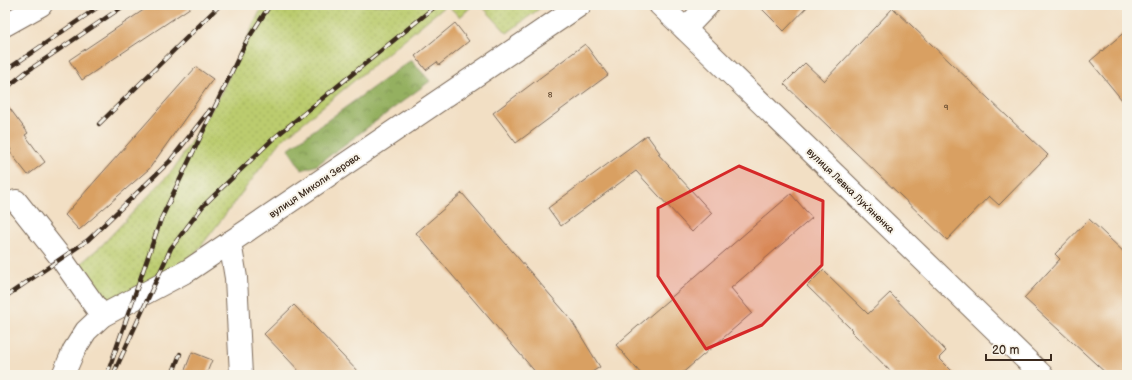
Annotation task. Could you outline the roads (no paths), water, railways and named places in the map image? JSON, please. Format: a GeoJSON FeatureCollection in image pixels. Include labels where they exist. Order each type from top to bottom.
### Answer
{"type":"FeatureCollection","features":[{"type":"Feature","properties":{"kind":"street"},"geometry":{"type":"LineString","coordinates":[[5,25],[41,5]]}},
{"type":"Feature","properties":{"kind":"street","name":"вулиця Миколи Зерова"},"geometry":{"type":"LineString","coordinates":[[63,375],[74,350],[86,332],[102,316],[189,270],[580,5]]}},
{"type":"Feature","properties":{"kind":"street","name":"вулиця Левка Лукʼяненка"},"geometry":{"type":"LineString","coordinates":[[660,5],[1042,375]]}},
{"type":"Feature","properties":{"kind":"street"},"geometry":{"type":"LineString","coordinates":[[685,29],[708,5]]}},
{"type":"Feature","properties":{"kind":"street"},"geometry":{"type":"LineString","coordinates":[[16,201],[62,258],[102,316]]}},
{"type":"Feature","properties":{"kind":"street"},"geometry":{"type":"LineString","coordinates":[[230,242],[236,278],[241,375]]}},
{"type":"Feature","properties":{"kind":"railway"},"geometry":{"type":"LineString","coordinates":[[5,71],[101,5]]}},
{"type":"Feature","properties":{"kind":"railway"},"geometry":{"type":"LineString","coordinates":[[5,89],[26,72],[125,5]]}},
{"type":"Feature","properties":{"kind":"railway"},"geometry":{"type":"LineString","coordinates":[[99,124],[220,5]]}},
{"type":"Feature","properties":{"kind":"railway"},"geometry":{"type":"LineString","coordinates":[[107,375],[161,219],[246,42],[270,5]]}},
{"type":"Feature","properties":{"kind":"railway"},"geometry":{"type":"LineString","coordinates":[[113,375],[171,248],[203,206],[274,138],[437,5]]}},
{"type":"Feature","properties":{"kind":"railway"},"geometry":{"type":"LineString","coordinates":[[5,297],[88,240],[170,161],[210,110]]}},
{"type":"Feature","properties":{"kind":"railway"},"geometry":{"type":"LineString","coordinates":[[172,375],[180,354]]}}]}
